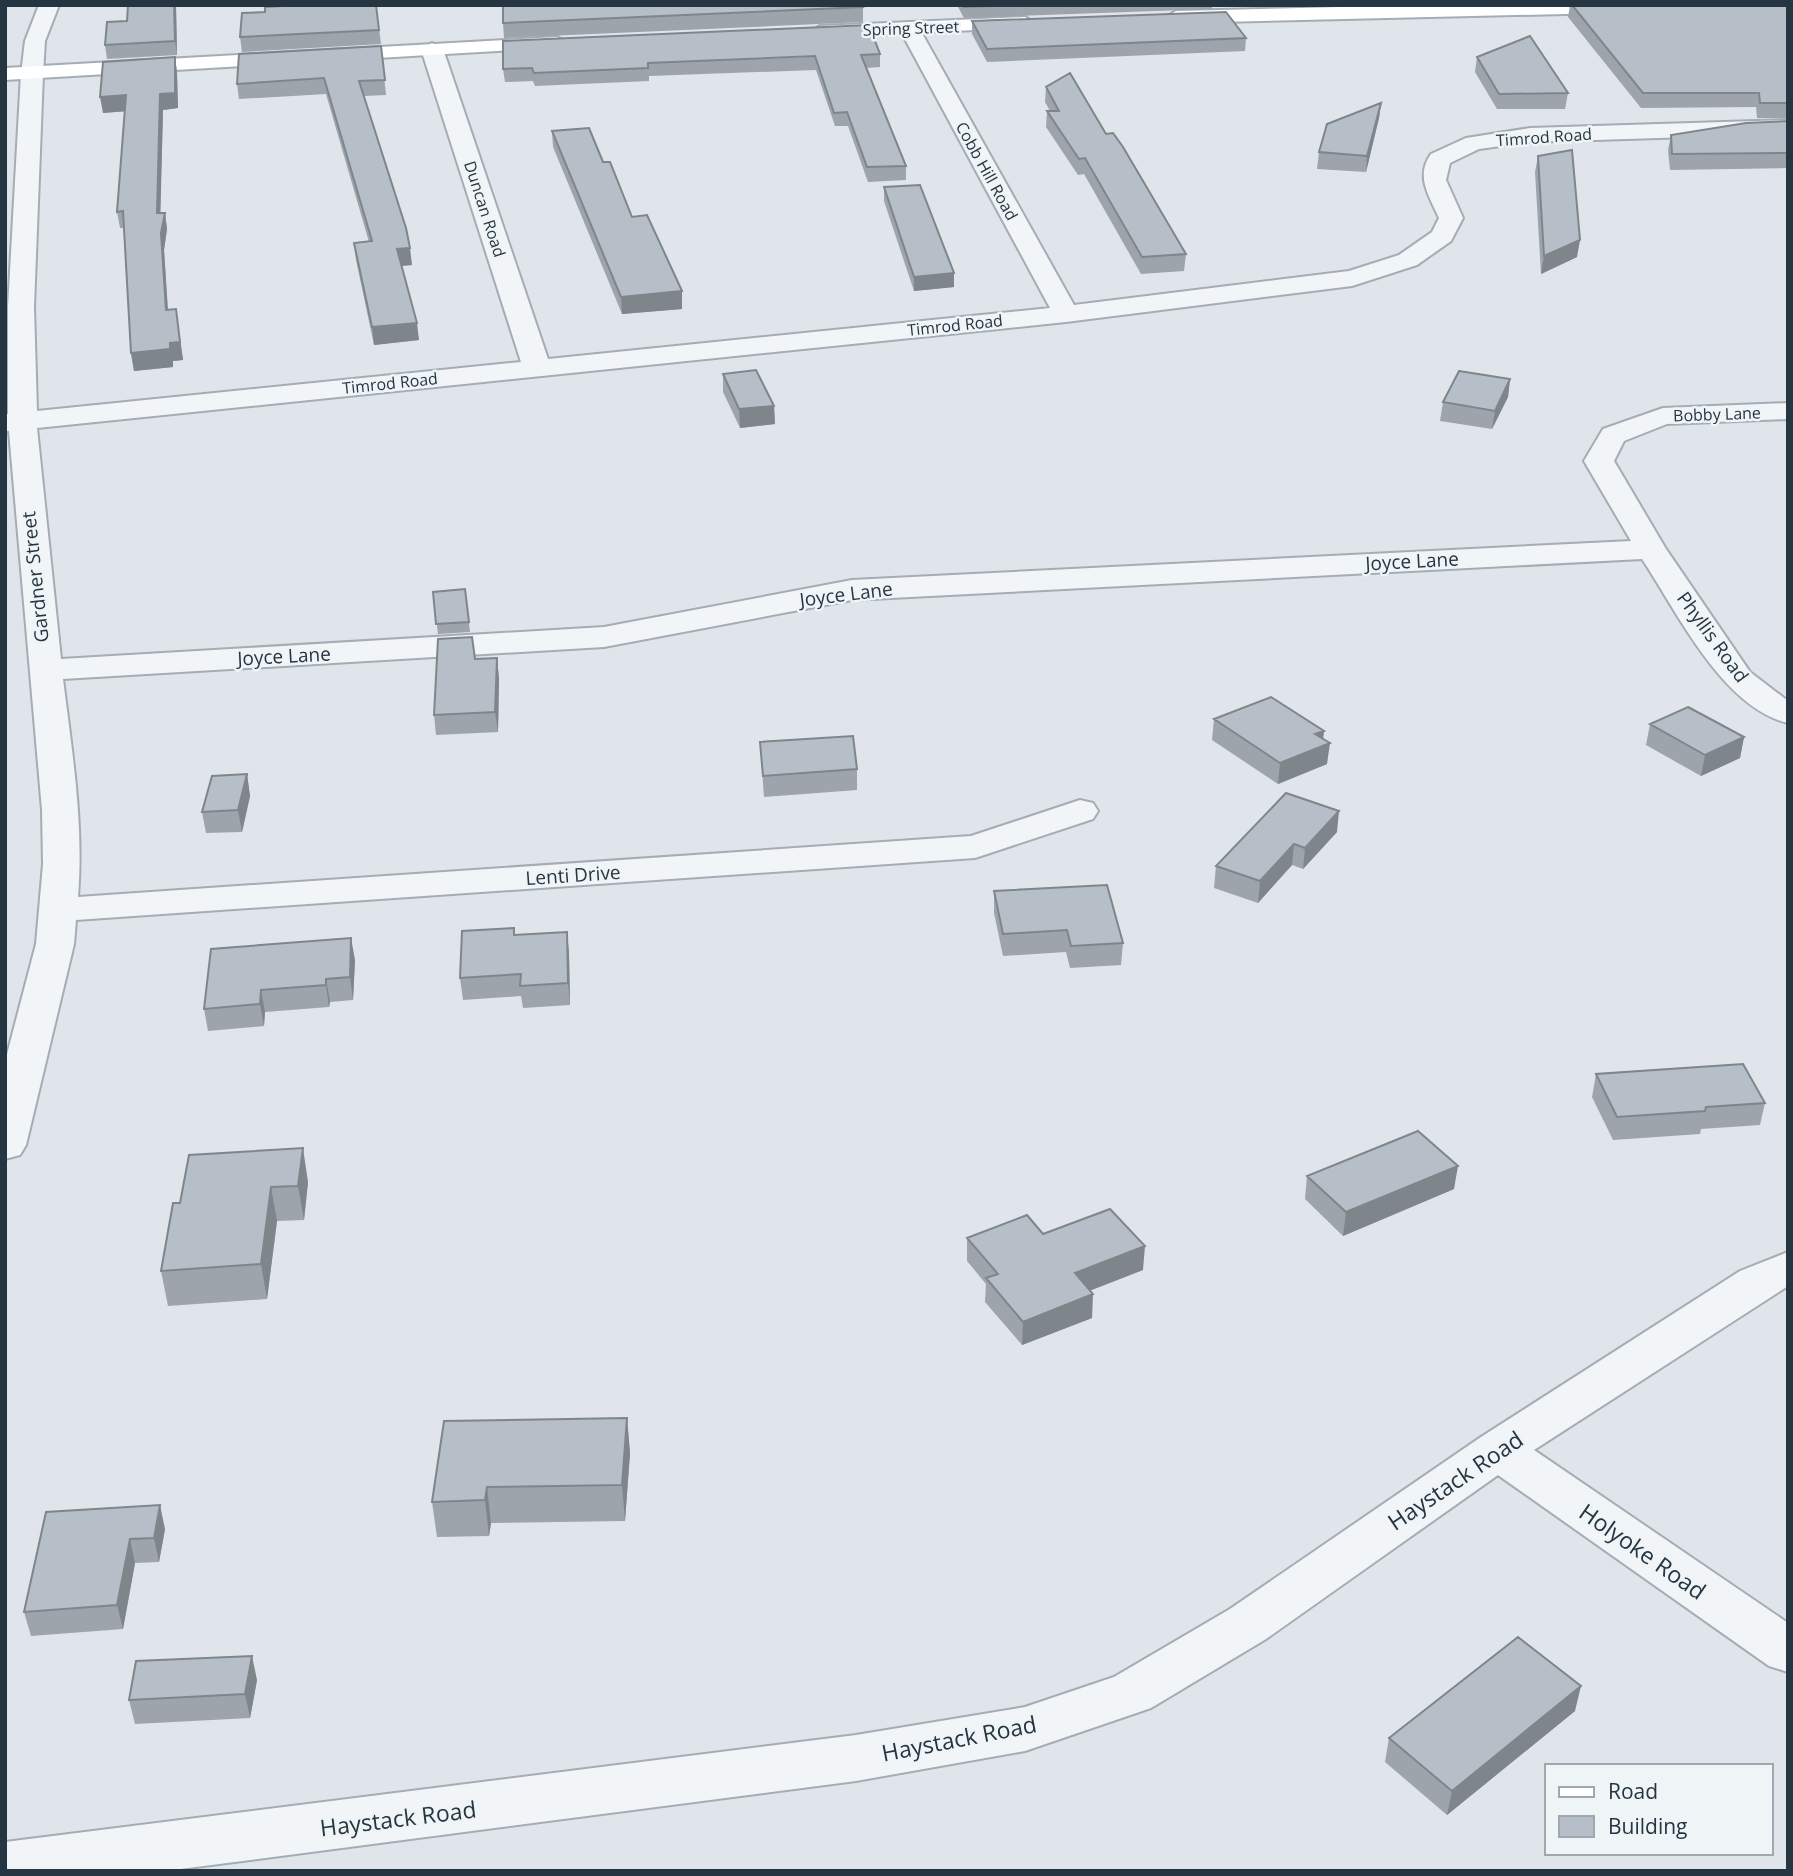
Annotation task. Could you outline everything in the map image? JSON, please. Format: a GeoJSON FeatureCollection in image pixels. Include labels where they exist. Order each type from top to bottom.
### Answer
{"type":"FeatureCollection","features":[{"type":"Feature","properties":{"kind":"street","name":"Gardner Street"},"geometry":{"type":"LineString","coordinates":[[5,1145],[55,944],[60,910],[60,810],[29,528],[14,423],[21,307],[18,74],[49,5]]}},
{"type":"Feature","properties":{"kind":"street"},"geometry":{"type":"LineString","coordinates":[[1149,18],[1692,5]]}},
{"type":"Feature","properties":{"kind":"street","name":"Spring Street"},"geometry":{"type":"LineString","coordinates":[[798,33],[1042,22]]}},
{"type":"Feature","properties":{"kind":"street","name":"Cobb Hill Road"},"geometry":{"type":"LineString","coordinates":[[909,28],[1066,314]]}},
{"type":"Feature","properties":{"kind":"street"},"geometry":{"type":"LineString","coordinates":[[18,74],[577,42]]}},
{"type":"Feature","properties":{"kind":"street","name":"Duncan Road"},"geometry":{"type":"LineString","coordinates":[[432,49],[537,368]]}},
{"type":"Feature","properties":{"kind":"street","name":"Timrod Road"},"geometry":{"type":"LineString","coordinates":[[14,423],[1066,314],[1352,278],[1408,260],[1442,236],[1451,218],[1434,180],[1439,159],[1474,143],[1530,135],[1788,127]]}},
{"type":"Feature","properties":{"kind":"street","name":"Bobby Lane"},"geometry":{"type":"LineString","coordinates":[[1651,549],[1599,461],[1613,435],[1663,416],[1788,411]]}},
{"type":"Feature","properties":{"kind":"street","name":"Joyce Lane"},"geometry":{"type":"LineString","coordinates":[[45,670],[604,636],[852,590],[1651,549]]}},
{"type":"Feature","properties":{"kind":"street","name":"Phyllis Road"},"geometry":{"type":"LineString","coordinates":[[1651,549],[1738,679],[1773,707],[1788,713]]}},
{"type":"Feature","properties":{"kind":"street","name":"Lenti Drive"},"geometry":{"type":"LineString","coordinates":[[60,910],[975,847],[1080,811]]}},
{"type":"Feature","properties":{"kind":"street","name":"Haystack Road"},"geometry":{"type":"LineString","coordinates":[[5,1867],[856,1758],[1025,1729],[1132,1693],[1248,1624],[1497,1450],[1756,1282],[1788,1267]]}},
{"type":"Feature","properties":{"kind":"street","name":"Holyoke Road"},"geometry":{"type":"LineString","coordinates":[[1497,1450],[1788,1651]]}},
{"type":"Feature","properties":{"kind":"building"},"geometry":{"type":"Polygon","coordinates":[[[128,5],[174,5],[175,41],[105,45],[107,22],[127,21],[128,5]]]}},
{"type":"Feature","properties":{"kind":"building"},"geometry":{"type":"Polygon","coordinates":[[[376,5],[379,30],[240,37],[242,13],[265,12],[265,7],[376,5]]]}},
{"type":"Feature","properties":{"kind":"building"},"geometry":{"type":"Polygon","coordinates":[[[503,5],[862,5],[863,7],[503,23],[503,5]]]}},
{"type":"Feature","properties":{"kind":"building"},"geometry":{"type":"Polygon","coordinates":[[[963,5],[1017,5],[964,7],[963,5]]]}},
{"type":"Feature","properties":{"kind":"building"},"geometry":{"type":"Polygon","coordinates":[[[1572,5],[1788,5],[1788,103],[1760,103],[1759,93],[1643,93],[1572,5]]]}},
{"type":"Feature","properties":{"kind":"building"},"geometry":{"type":"Polygon","coordinates":[[[1226,12],[1246,38],[987,49],[972,21],[1226,12]]]}},
{"type":"Feature","properties":{"kind":"building"},"geometry":{"type":"Polygon","coordinates":[[[869,25],[880,54],[861,55],[906,166],[867,167],[847,112],[834,113],[815,56],[648,63],[648,68],[534,73],[532,68],[503,69],[503,41],[869,25]]]}},
{"type":"Feature","properties":{"kind":"building"},"geometry":{"type":"Polygon","coordinates":[[[1530,36],[1568,93],[1499,94],[1477,57],[1530,36]]]}},
{"type":"Feature","properties":{"kind":"building"},"geometry":{"type":"Polygon","coordinates":[[[381,46],[385,80],[359,81],[406,228],[410,248],[397,249],[417,323],[372,327],[354,243],[372,241],[324,78],[237,84],[239,54],[381,46]]]}},
{"type":"Feature","properties":{"kind":"building"},"geometry":{"type":"Polygon","coordinates":[[[175,57],[175,93],[160,94],[157,213],[165,213],[161,233],[166,310],[176,309],[180,342],[170,343],[170,349],[131,353],[123,211],[117,212],[126,95],[100,97],[103,62],[175,57]]]}},
{"type":"Feature","properties":{"kind":"building"},"geometry":{"type":"Polygon","coordinates":[[[1070,73],[1106,134],[1113,133],[1123,147],[1186,254],[1142,257],[1085,158],[1079,159],[1047,111],[1059,111],[1046,87],[1070,73]]]}},
{"type":"Feature","properties":{"kind":"building"},"geometry":{"type":"Polygon","coordinates":[[[1381,103],[1367,156],[1319,152],[1327,124],[1381,103]]]}},
{"type":"Feature","properties":{"kind":"building"},"geometry":{"type":"Polygon","coordinates":[[[1788,121],[1788,153],[1672,154],[1671,135],[1746,123],[1788,121]]]}},
{"type":"Feature","properties":{"kind":"building"},"geometry":{"type":"Polygon","coordinates":[[[589,128],[603,162],[610,162],[632,217],[647,215],[682,291],[621,297],[552,131],[589,128]]]}},
{"type":"Feature","properties":{"kind":"building"},"geometry":{"type":"Polygon","coordinates":[[[1572,150],[1580,240],[1544,256],[1538,156],[1572,150]]]}},
{"type":"Feature","properties":{"kind":"building"},"geometry":{"type":"Polygon","coordinates":[[[920,185],[954,273],[914,277],[884,187],[920,185]]]}},
{"type":"Feature","properties":{"kind":"building"},"geometry":{"type":"Polygon","coordinates":[[[756,370],[774,406],[739,409],[723,374],[756,370]]]}},
{"type":"Feature","properties":{"kind":"building"},"geometry":{"type":"Polygon","coordinates":[[[1459,371],[1510,379],[1495,411],[1443,402],[1459,371]]]}},
{"type":"Feature","properties":{"kind":"building"},"geometry":{"type":"Polygon","coordinates":[[[465,589],[469,622],[436,624],[433,592],[465,589]]]}},
{"type":"Feature","properties":{"kind":"building"},"geometry":{"type":"Polygon","coordinates":[[[472,637],[475,659],[497,658],[495,712],[434,715],[438,639],[472,637]]]}},
{"type":"Feature","properties":{"kind":"building"},"geometry":{"type":"Polygon","coordinates":[[[1271,697],[1324,731],[1315,734],[1330,743],[1280,763],[1214,719],[1271,697]]]}},
{"type":"Feature","properties":{"kind":"building"},"geometry":{"type":"Polygon","coordinates":[[[1688,707],[1744,737],[1705,755],[1650,724],[1688,707]]]}},
{"type":"Feature","properties":{"kind":"building"},"geometry":{"type":"Polygon","coordinates":[[[853,736],[857,769],[763,776],[760,742],[853,736]]]}},
{"type":"Feature","properties":{"kind":"building"},"geometry":{"type":"Polygon","coordinates":[[[247,774],[238,810],[202,812],[212,776],[247,774]]]}},
{"type":"Feature","properties":{"kind":"building"},"geometry":{"type":"Polygon","coordinates":[[[1286,793],[1339,811],[1305,848],[1294,844],[1260,881],[1216,866],[1286,793]]]}},
{"type":"Feature","properties":{"kind":"building"},"geometry":{"type":"Polygon","coordinates":[[[1107,885],[1123,943],[1071,946],[1067,930],[1003,934],[994,891],[1107,885]]]}},
{"type":"Feature","properties":{"kind":"building"},"geometry":{"type":"Polygon","coordinates":[[[514,928],[514,935],[567,932],[568,983],[520,986],[521,974],[460,978],[462,931],[514,928]]]}},
{"type":"Feature","properties":{"kind":"building"},"geometry":{"type":"Polygon","coordinates":[[[351,938],[350,977],[326,979],[326,985],[261,990],[260,1004],[204,1009],[211,949],[351,938]]]}},
{"type":"Feature","properties":{"kind":"building"},"geometry":{"type":"Polygon","coordinates":[[[1743,1064],[1765,1103],[1706,1107],[1705,1111],[1617,1117],[1596,1074],[1743,1064]]]}},
{"type":"Feature","properties":{"kind":"building"},"geometry":{"type":"Polygon","coordinates":[[[1418,1131],[1458,1166],[1346,1212],[1307,1176],[1418,1131]]]}},
{"type":"Feature","properties":{"kind":"building"},"geometry":{"type":"Polygon","coordinates":[[[303,1148],[298,1186],[271,1187],[261,1264],[161,1271],[173,1203],[180,1203],[189,1155],[303,1148]]]}},
{"type":"Feature","properties":{"kind":"building"},"geometry":{"type":"Polygon","coordinates":[[[1110,1209],[1145,1246],[1075,1273],[1093,1294],[1023,1322],[986,1278],[998,1274],[967,1238],[1027,1215],[1043,1234],[1110,1209]]]}},
{"type":"Feature","properties":{"kind":"building"},"geometry":{"type":"Polygon","coordinates":[[[627,1418],[622,1485],[487,1487],[485,1500],[432,1502],[444,1421],[627,1418]]]}},
{"type":"Feature","properties":{"kind":"building"},"geometry":{"type":"Polygon","coordinates":[[[160,1505],[154,1538],[130,1539],[117,1605],[24,1612],[46,1512],[160,1505]]]}},
{"type":"Feature","properties":{"kind":"building"},"geometry":{"type":"Polygon","coordinates":[[[1518,1637],[1581,1686],[1452,1791],[1389,1738],[1518,1637]]]}},
{"type":"Feature","properties":{"kind":"building"},"geometry":{"type":"Polygon","coordinates":[[[252,1656],[245,1694],[129,1700],[136,1661],[252,1656]]]}}]}
